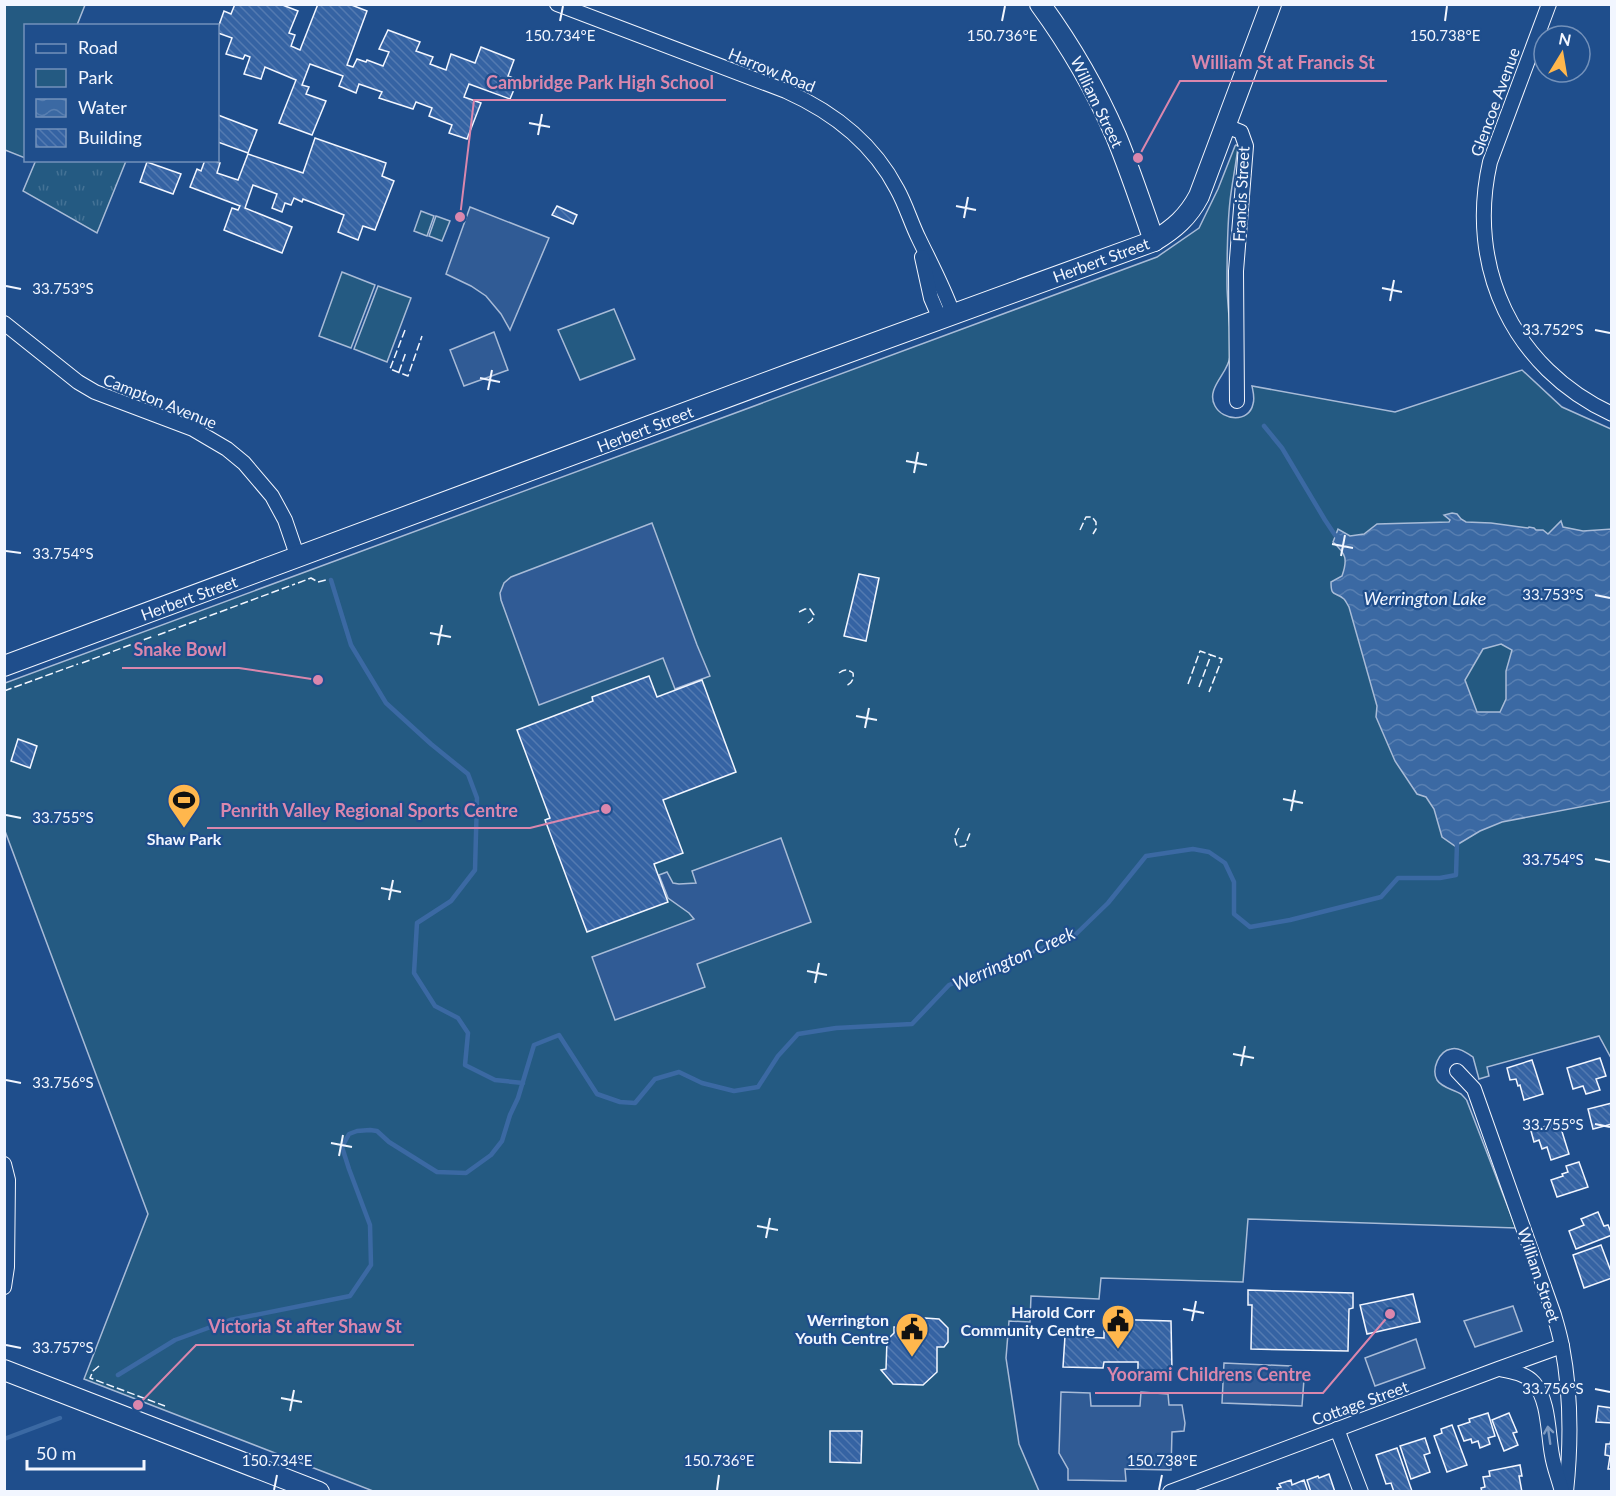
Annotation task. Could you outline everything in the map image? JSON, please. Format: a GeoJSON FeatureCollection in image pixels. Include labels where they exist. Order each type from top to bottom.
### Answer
{"type":"FeatureCollection","features":[{"type":"Feature","properties":{"kind":"street","name":"Harrow Road"},"geometry":{"type":"LineString","coordinates":[[557,4],[786,91],[804,99],[842,123],[884,166],[898,190],[918,237],[931,298],[947,317]]}},
{"type":"Feature","properties":{"kind":"street","name":"William Street"},"geometry":{"type":"LineString","coordinates":[[1040,4],[1075,56],[1098,97],[1116,137],[1154,241]]}},
{"type":"Feature","properties":{"kind":"street","name":"Francis Street"},"geometry":{"type":"LineString","coordinates":[[1237,401],[1236,271],[1246,146],[1241,132],[1226,126],[1271,4]]}},
{"type":"Feature","properties":{"kind":"street","name":"Glencoe Avenue"},"geometry":{"type":"LineString","coordinates":[[1549,4],[1496,144],[1486,179],[1484,215],[1486,251],[1496,287],[1508,317],[1524,344],[1548,372],[1569,390],[1611,414]]}},
{"type":"Feature","properties":{"kind":"street","name":"Herbert Street"},"geometry":{"type":"LineString","coordinates":[[4,666],[1154,241],[1177,225],[1194,206],[1226,126]]}},
{"type":"Feature","properties":{"kind":"street","name":"Campton Avenue"},"geometry":{"type":"LineString","coordinates":[[4,323],[87,388],[193,429],[227,449],[244,463],[272,496],[285,520],[298,558]]}},
{"type":"Feature","properties":{"kind":"street","name":"William Street"},"geometry":{"type":"LineString","coordinates":[[1457,1071],[1474,1089],[1554,1315],[1562,1346],[1567,1391],[1569,1457],[1564,1491]]}},
{"type":"Feature","properties":{"kind":"street"},"geometry":{"type":"LineString","coordinates":[[4,1164],[8,1180],[7,1267],[4,1287]]}},
{"type":"Feature","properties":{"kind":"street","name":"Cottage Street"},"geometry":{"type":"LineString","coordinates":[[1170,1491],[1562,1346]]}},
{"type":"Feature","properties":{"kind":"street","name":"William Street"},"geometry":{"type":"LineString","coordinates":[[1498,1369],[1523,1375],[1538,1389],[1544,1402],[1551,1453],[1564,1491]]}},
{"type":"Feature","properties":{"kind":"street"},"geometry":{"type":"LineString","coordinates":[[4,1370],[319,1491]]}},
{"type":"Feature","properties":{"kind":"street"},"geometry":{"type":"LineString","coordinates":[[1337,1429],[1361,1491]]}},
{"type":"Feature","properties":{"kind":"green space"},"geometry":{"type":"Polygon","coordinates":[[[4,5],[85,5],[77,24],[24,24],[24,158],[5,150],[4,5]]]}},
{"type":"Feature","properties":{"kind":"green space"},"geometry":{"type":"Polygon","coordinates":[[[1236,145],[1238,146],[1227,242],[1230,356],[1213,393],[1215,406],[1224,415],[1236,418],[1251,410],[1254,402],[1252,386],[1395,412],[1522,370],[1562,407],[1611,429],[1611,1058],[1599,1036],[1487,1067],[1489,1076],[1479,1079],[1473,1057],[1466,1052],[1451,1049],[1443,1053],[1437,1061],[1435,1071],[1439,1083],[1461,1094],[1467,1100],[1516,1228],[1248,1219],[1243,1282],[1101,1278],[1099,1299],[1031,1296],[1030,1322],[1009,1321],[1006,1358],[1019,1444],[1039,1491],[373,1491],[84,1379],[148,1214],[5,831],[5,683],[1157,257],[1199,228],[1236,145]]]}},
{"type":"Feature","properties":{"kind":"green space"},"geometry":{"type":"Polygon","coordinates":[[[35,162],[126,162],[97,233],[23,191],[35,162]]]}},
{"type":"Feature","properties":{"kind":"green space"},"geometry":{"type":"Polygon","coordinates":[[[421,211],[434,216],[427,236],[414,231],[421,211]]]}},
{"type":"Feature","properties":{"kind":"green space"},"geometry":{"type":"Polygon","coordinates":[[[436,216],[450,221],[442,241],[429,236],[436,216]]]}},
{"type":"Feature","properties":{"kind":"green space"},"geometry":{"type":"Polygon","coordinates":[[[342,272],[375,285],[351,348],[319,336],[342,272]]]}},
{"type":"Feature","properties":{"kind":"green space"},"geometry":{"type":"Polygon","coordinates":[[[378,286],[411,298],[387,362],[354,349],[378,286]]]}},
{"type":"Feature","properties":{"kind":"green space"},"geometry":{"type":"Polygon","coordinates":[[[614,309],[635,359],[580,380],[558,330],[614,309]]]}},
{"type":"Feature","properties":{"kind":"shaded area"},"geometry":{"type":"Polygon","coordinates":[[[470,207],[549,238],[510,330],[501,314],[486,296],[446,274],[470,207]]]}},
{"type":"Feature","properties":{"kind":"shaded area"},"geometry":{"type":"Polygon","coordinates":[[[494,332],[508,370],[464,386],[450,350],[494,332]]]}},
{"type":"Feature","properties":{"kind":"shaded area"},"geometry":{"type":"Polygon","coordinates":[[[652,523],[710,676],[675,689],[663,658],[539,705],[501,600],[500,593],[504,583],[511,577],[652,523]]]}},
{"type":"Feature","properties":{"kind":"shaded area"},"geometry":{"type":"Polygon","coordinates":[[[781,838],[811,922],[697,964],[705,987],[615,1020],[592,957],[694,919],[668,898],[659,875],[667,872],[673,883],[696,883],[692,871],[781,838]]]}},
{"type":"Feature","properties":{"kind":"shaded area"},"geometry":{"type":"Polygon","coordinates":[[[1513,1306],[1522,1331],[1475,1347],[1464,1321],[1513,1306]]]}},
{"type":"Feature","properties":{"kind":"shaded area"},"geometry":{"type":"Polygon","coordinates":[[[1416,1339],[1425,1368],[1375,1386],[1365,1358],[1416,1339]]]}},
{"type":"Feature","properties":{"kind":"shaded area"},"geometry":{"type":"Polygon","coordinates":[[[1224,1363],[1291,1366],[1291,1376],[1304,1379],[1302,1406],[1222,1403],[1224,1363]]]}},
{"type":"Feature","properties":{"kind":"shaded area"},"geometry":{"type":"Polygon","coordinates":[[[1061,1392],[1090,1393],[1091,1406],[1140,1406],[1141,1392],[1168,1394],[1169,1405],[1182,1405],[1185,1423],[1184,1431],[1172,1432],[1171,1470],[1125,1469],[1126,1481],[1068,1480],[1068,1469],[1059,1453],[1061,1392]]]}},
{"type":"Feature","properties":{"kind":"water","name":"Werrington Lake"},"geometry":{"type":"Polygon","coordinates":[[[1457,514],[1466,522],[1529,527],[1543,530],[1548,534],[1561,521],[1563,527],[1583,531],[1612,529],[1611,801],[1502,822],[1480,831],[1455,846],[1442,837],[1434,809],[1426,797],[1417,794],[1395,761],[1376,717],[1377,706],[1349,607],[1344,599],[1334,594],[1332,590],[1331,582],[1342,576],[1345,565],[1345,557],[1333,542],[1338,529],[1350,536],[1364,534],[1377,524],[1449,522],[1450,520],[1444,515],[1457,514]],[[1501,644],[1483,649],[1465,680],[1477,712],[1500,712],[1506,699],[1506,671],[1512,650],[1501,644]]]}},
{"type":"Feature","properties":{"kind":"building"},"geometry":{"type":"Polygon","coordinates":[[[235,4],[280,4],[298,11],[289,33],[295,35],[291,46],[300,50],[318,4],[349,4],[367,11],[347,65],[353,67],[357,59],[383,66],[389,52],[379,49],[388,30],[420,42],[416,51],[433,57],[430,64],[446,70],[451,54],[475,63],[481,47],[514,60],[508,76],[518,80],[510,99],[469,84],[464,97],[481,103],[467,139],[449,133],[452,125],[429,116],[432,108],[416,102],[413,109],[379,98],[382,92],[359,84],[356,93],[339,86],[343,76],[310,64],[302,85],[309,87],[306,94],[326,101],[312,135],[279,123],[296,80],[265,67],[261,79],[244,74],[250,57],[245,55],[243,59],[226,54],[232,38],[219,33],[219,25],[224,11],[231,14],[235,4]]]}},
{"type":"Feature","properties":{"kind":"building"},"geometry":{"type":"Polygon","coordinates":[[[219,115],[257,130],[248,153],[219,142],[219,115]]]}},
{"type":"Feature","properties":{"kind":"building"},"geometry":{"type":"Polygon","coordinates":[[[315,138],[386,163],[382,176],[394,181],[375,230],[363,226],[358,240],[338,232],[344,215],[303,199],[302,202],[294,198],[291,205],[285,203],[282,212],[272,208],[277,194],[253,185],[245,208],[292,227],[282,253],[224,230],[232,208],[238,210],[240,206],[190,187],[197,169],[201,171],[204,162],[220,163],[217,173],[238,180],[248,154],[303,173],[315,138]]]}},
{"type":"Feature","properties":{"kind":"building"},"geometry":{"type":"Polygon","coordinates":[[[147,162],[181,174],[173,194],[140,182],[147,162]]]}},
{"type":"Feature","properties":{"kind":"building"},"geometry":{"type":"Polygon","coordinates":[[[557,206],[577,215],[573,224],[552,215],[557,206]]]}},
{"type":"Feature","properties":{"kind":"building"},"geometry":{"type":"Polygon","coordinates":[[[859,574],[879,578],[866,641],[844,636],[859,574]]]}},
{"type":"Feature","properties":{"kind":"building"},"geometry":{"type":"Polygon","coordinates":[[[649,676],[657,697],[702,680],[736,772],[663,800],[683,853],[654,864],[668,902],[587,932],[545,820],[550,818],[517,730],[593,701],[592,697],[649,676]]]}},
{"type":"Feature","properties":{"kind":"building"},"geometry":{"type":"Polygon","coordinates":[[[18,739],[37,746],[30,768],[11,761],[18,739]]]}},
{"type":"Feature","properties":{"kind":"building"},"geometry":{"type":"Polygon","coordinates":[[[1600,1058],[1606,1076],[1596,1079],[1600,1090],[1586,1094],[1583,1086],[1573,1089],[1567,1068],[1600,1058]]]}},
{"type":"Feature","properties":{"kind":"building"},"geometry":{"type":"Polygon","coordinates":[[[1532,1060],[1543,1094],[1524,1100],[1520,1085],[1518,1086],[1516,1079],[1510,1080],[1507,1068],[1532,1060]]]}},
{"type":"Feature","properties":{"kind":"building"},"geometry":{"type":"Polygon","coordinates":[[[1612,1103],[1612,1124],[1593,1129],[1588,1109],[1612,1103]]]}},
{"type":"Feature","properties":{"kind":"building"},"geometry":{"type":"Polygon","coordinates":[[[1559,1122],[1569,1154],[1551,1160],[1547,1147],[1542,1149],[1539,1140],[1534,1142],[1531,1131],[1559,1122]]]}},
{"type":"Feature","properties":{"kind":"building"},"geometry":{"type":"Polygon","coordinates":[[[1579,1162],[1588,1187],[1557,1197],[1551,1180],[1568,1172],[1566,1166],[1579,1162]]]}},
{"type":"Feature","properties":{"kind":"building"},"geometry":{"type":"Polygon","coordinates":[[[1598,1212],[1604,1226],[1608,1225],[1612,1235],[1576,1249],[1569,1231],[1584,1225],[1581,1219],[1598,1212]]]}},
{"type":"Feature","properties":{"kind":"building"},"geometry":{"type":"Polygon","coordinates":[[[1601,1245],[1612,1278],[1584,1288],[1573,1255],[1601,1245]]]}},
{"type":"Feature","properties":{"kind":"building"},"geometry":{"type":"Polygon","coordinates":[[[1248,1290],[1353,1293],[1353,1308],[1349,1309],[1348,1351],[1251,1349],[1252,1305],[1248,1305],[1248,1290]]]}},
{"type":"Feature","properties":{"kind":"building"},"geometry":{"type":"Polygon","coordinates":[[[1413,1294],[1420,1322],[1367,1334],[1360,1305],[1413,1294]]]}},
{"type":"Feature","properties":{"kind":"building","name":"Werrington Youth Centre"},"geometry":{"type":"Polygon","coordinates":[[[925,1318],[939,1319],[948,1328],[948,1342],[944,1347],[937,1347],[937,1372],[923,1385],[893,1384],[881,1370],[886,1369],[887,1340],[894,1333],[894,1327],[920,1328],[920,1323],[925,1318]]]}},
{"type":"Feature","properties":{"kind":"building","name":"Harold Corr Community Centre"},"geometry":{"type":"Polygon","coordinates":[[[1104,1319],[1171,1321],[1172,1371],[1138,1371],[1138,1362],[1104,1362],[1103,1368],[1063,1367],[1065,1336],[1104,1338],[1104,1319]]]}},
{"type":"Feature","properties":{"kind":"building"},"geometry":{"type":"Polygon","coordinates":[[[1598,1406],[1612,1408],[1612,1423],[1596,1422],[1598,1406]]]}},
{"type":"Feature","properties":{"kind":"building"},"geometry":{"type":"Polygon","coordinates":[[[1488,1413],[1495,1436],[1488,1438],[1490,1444],[1480,1448],[1478,1441],[1472,1443],[1471,1439],[1464,1441],[1458,1426],[1470,1422],[1469,1419],[1488,1413]]]}},
{"type":"Feature","properties":{"kind":"building"},"geometry":{"type":"Polygon","coordinates":[[[1509,1413],[1517,1432],[1513,1433],[1518,1445],[1504,1451],[1492,1420],[1509,1413]]]}},
{"type":"Feature","properties":{"kind":"building"},"geometry":{"type":"Polygon","coordinates":[[[1452,1425],[1467,1465],[1447,1472],[1434,1436],[1442,1433],[1441,1429],[1452,1425]]]}},
{"type":"Feature","properties":{"kind":"building"},"geometry":{"type":"Polygon","coordinates":[[[830,1431],[862,1431],[861,1463],[830,1462],[830,1431]]]}},
{"type":"Feature","properties":{"kind":"building"},"geometry":{"type":"Polygon","coordinates":[[[1425,1438],[1430,1453],[1424,1455],[1430,1472],[1411,1479],[1400,1446],[1425,1438]]]}},
{"type":"Feature","properties":{"kind":"building"},"geometry":{"type":"Polygon","coordinates":[[[1611,1439],[1612,1469],[1608,1469],[1610,1456],[1605,1455],[1606,1444],[1610,1444],[1611,1439]]]}},
{"type":"Feature","properties":{"kind":"building"},"geometry":{"type":"Polygon","coordinates":[[[1397,1448],[1412,1491],[1410,1492],[1394,1492],[1391,1483],[1386,1484],[1376,1455],[1397,1448]]]}},
{"type":"Feature","properties":{"kind":"building"},"geometry":{"type":"Polygon","coordinates":[[[1520,1465],[1522,1476],[1519,1476],[1522,1492],[1482,1492],[1481,1488],[1485,1487],[1483,1477],[1490,1476],[1489,1471],[1520,1465]]]}},
{"type":"Feature","properties":{"kind":"building"},"geometry":{"type":"Polygon","coordinates":[[[1329,1474],[1335,1492],[1311,1492],[1307,1480],[1329,1474]]]}},
{"type":"Feature","properties":{"kind":"building"},"geometry":{"type":"Polygon","coordinates":[[[1291,1480],[1292,1485],[1304,1480],[1308,1492],[1279,1492],[1277,1488],[1281,1487],[1279,1484],[1291,1480]]]}},
{"type":"Feature","properties":{"kind":"waterway"},"geometry":{"type":"LineString","coordinates":[[1264,426],[1282,448],[1325,520],[1335,535],[1339,537]]}},
{"type":"Feature","properties":{"kind":"waterway"},"geometry":{"type":"LineString","coordinates":[[331,580],[351,645],[386,703],[468,774],[477,798],[475,870],[451,901],[417,923],[414,973],[435,1006],[458,1018],[468,1033],[465,1065],[495,1080],[523,1083]]}},
{"type":"Feature","properties":{"kind":"waterway","name":"Werrington Creek"},"geometry":{"type":"LineString","coordinates":[[118,1375],[175,1340],[230,1320],[350,1296],[371,1265],[370,1225],[342,1147],[349,1134],[357,1131],[377,1131],[389,1142],[437,1172],[466,1173],[491,1155],[502,1141],[534,1045],[559,1035],[597,1094],[620,1102],[635,1103],[655,1079],[679,1072],[702,1083],[734,1091],[758,1087],[778,1056],[798,1034],[836,1028],[912,1024],[949,985],[1075,935],[1108,903],[1146,856],[1193,849],[1209,852],[1225,863],[1234,882],[1234,914],[1250,927],[1290,920],[1381,897],[1398,878],[1440,878],[1456,875],[1457,843]]}},
{"type":"Feature","properties":{"kind":"waterway","name":"Werrington Creek"},"geometry":{"type":"LineString","coordinates":[[4,1439],[60,1418]]}},
{"type":"Feature","properties":{"kind":"fence"},"geometry":{"type":"LineString","coordinates":[[405,330],[390,369],[408,376],[422,336]]}},
{"type":"Feature","properties":{"kind":"fence"},"geometry":{"type":"LineString","coordinates":[[399,372],[406,352]]}},
{"type":"Feature","properties":{"kind":"fence"},"geometry":{"type":"LineString","coordinates":[[1080,530],[1086,517],[1092,517],[1096,522],[1093,534]]}},
{"type":"Feature","properties":{"kind":"fence"},"geometry":{"type":"LineString","coordinates":[[298,583],[311,578],[318,582],[326,580]]}},
{"type":"Feature","properties":{"kind":"fence"},"geometry":{"type":"LineString","coordinates":[[158,635],[295,584]]}},
{"type":"Feature","properties":{"kind":"fence"},"geometry":{"type":"LineString","coordinates":[[799,612],[810,609],[814,615],[808,623]]}},
{"type":"Feature","properties":{"kind":"fence"},"geometry":{"type":"LineString","coordinates":[[82,663],[154,636]]}},
{"type":"Feature","properties":{"kind":"fence"},"geometry":{"type":"LineString","coordinates":[[1188,684],[1200,651],[1222,659],[1209,692]]}},
{"type":"Feature","properties":{"kind":"fence"},"geometry":{"type":"LineString","coordinates":[[1199,687],[1211,655]]}},
{"type":"Feature","properties":{"kind":"fence"},"geometry":{"type":"LineString","coordinates":[[4,691],[78,664]]}},
{"type":"Feature","properties":{"kind":"fence"},"geometry":{"type":"LineString","coordinates":[[839,673],[846,670],[853,673],[852,681],[846,686]]}},
{"type":"Feature","properties":{"kind":"fence"},"geometry":{"type":"LineString","coordinates":[[959,828],[955,837],[958,847],[965,846],[970,833]]}},
{"type":"Feature","properties":{"kind":"fence"},"geometry":{"type":"LineString","coordinates":[[99,1366],[90,1378],[165,1406]]}},
{"type":"Feature","properties":{"kind":"place","name":"William St at Francis St"},"geometry":{"type":"Point","coordinates":[1138,158]}},
{"type":"Feature","properties":{"kind":"place","name":"Cambridge Park High School"},"geometry":{"type":"Point","coordinates":[460,217]}},
{"type":"Feature","properties":{"kind":"place","name":"Snake Bowl"},"geometry":{"type":"Point","coordinates":[318,680]}},
{"type":"Feature","properties":{"kind":"place","name":"Penrith Valley Regional Sports Centre"},"geometry":{"type":"Point","coordinates":[606,809]}},
{"type":"Feature","properties":{"kind":"place","name":"Shaw Park"},"geometry":{"type":"Point","coordinates":[184,829]}},
{"type":"Feature","properties":{"kind":"place","name":"Yoorami Childrens Centre"},"geometry":{"type":"Point","coordinates":[1390,1314]}},
{"type":"Feature","properties":{"kind":"place","name":"Harold Corr Community Centre"},"geometry":{"type":"Point","coordinates":[1118,1350]}},
{"type":"Feature","properties":{"kind":"place","name":"Werrington Youth Centre"},"geometry":{"type":"Point","coordinates":[912,1358]}},
{"type":"Feature","properties":{"kind":"place","name":"Victoria St after Shaw St"},"geometry":{"type":"Point","coordinates":[138,1405]}}]}
